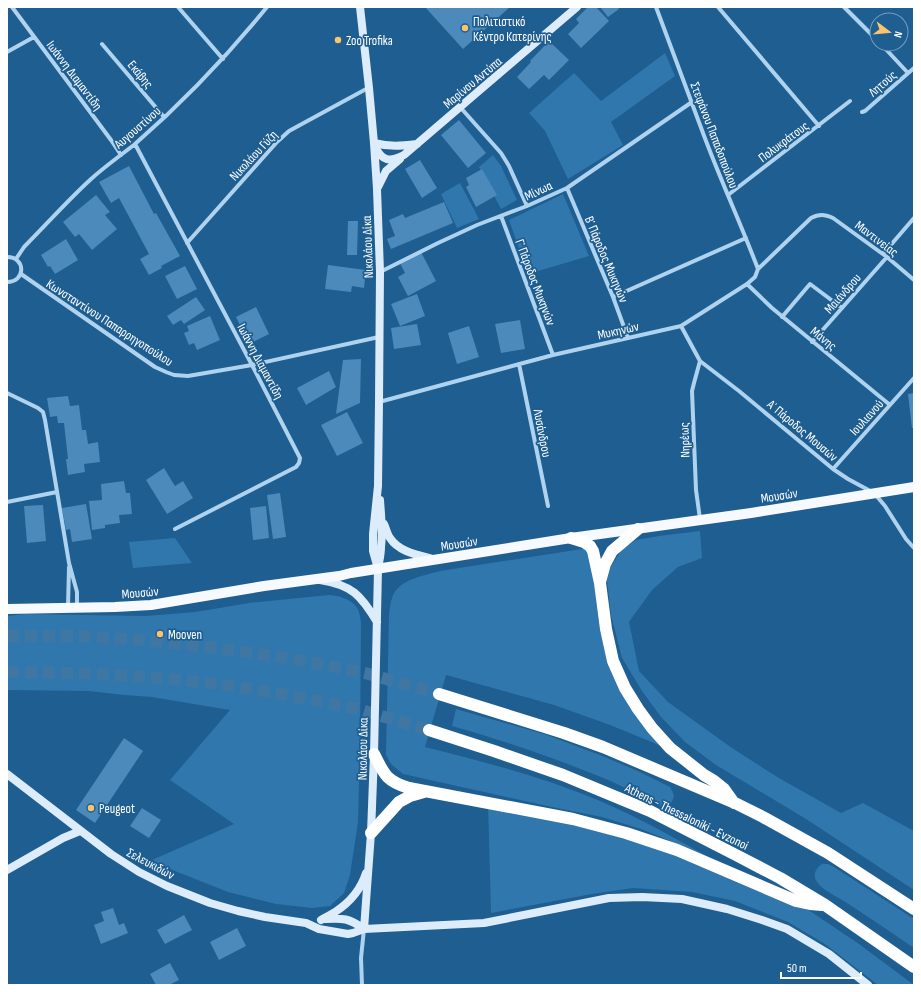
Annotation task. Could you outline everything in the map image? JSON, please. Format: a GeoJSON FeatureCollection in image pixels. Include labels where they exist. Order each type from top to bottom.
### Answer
{"type":"FeatureCollection","features":[{"type":"Feature","properties":{"kind":"highway"},"geometry":{"type":"LineString","coordinates":[[600,583],[605,564],[612,551],[638,529]]}},
{"type":"Feature","properties":{"kind":"highway"},"geometry":{"type":"LineString","coordinates":[[571,538],[584,542],[590,546],[593,552],[600,583],[606,629],[613,661],[625,688],[652,728],[670,748],[724,789],[735,803]]}},
{"type":"Feature","properties":{"kind":"highway","name":"Athens - Thessaloniki - Evzonoi"},"geometry":{"type":"LineString","coordinates":[[439,694],[603,747],[735,803],[828,853],[914,909]]}},
{"type":"Feature","properties":{"kind":"highway","name":"Athens - Thessaloniki - Evzonoi"},"geometry":{"type":"LineString","coordinates":[[429,730],[494,750],[563,775],[650,811],[780,878],[825,905],[914,967]]}},
{"type":"Feature","properties":{"kind":"highway"},"geometry":{"type":"LineString","coordinates":[[374,754],[384,774],[392,782],[409,788],[574,819],[626,833],[677,850],[796,901],[825,905]]}},
{"type":"Feature","properties":{"kind":"highway"},"geometry":{"type":"LineString","coordinates":[[371,833],[400,802],[410,796],[429,791]]}},
{"type":"Feature","properties":{"kind":"main road","name":"Μουσών"},"geometry":{"type":"LineString","coordinates":[[7,609],[151,605],[571,538],[914,487]]}},
{"type":"Feature","properties":{"kind":"street","name":"Ιωάννη Διαμαντίδη"},"geometry":{"type":"LineString","coordinates":[[12,7],[121,154]]}},
{"type":"Feature","properties":{"kind":"street"},"geometry":{"type":"LineString","coordinates":[[178,7],[223,59]]}},
{"type":"Feature","properties":{"kind":"street","name":"Αυγουστίνου"},"geometry":{"type":"LineString","coordinates":[[16,259],[24,247],[90,179],[135,144],[193,90],[223,59],[267,7]]}},
{"type":"Feature","properties":{"kind":"street","name":"Νικολάου Δίκα"},"geometry":{"type":"LineString","coordinates":[[360,7],[374,143],[380,272],[380,402],[378,486],[372,534],[373,551],[378,569]]}},
{"type":"Feature","properties":{"kind":"street","name":"Μαρίνου Αντύπα"},"geometry":{"type":"LineString","coordinates":[[377,189],[386,171],[578,7]]}},
{"type":"Feature","properties":{"kind":"street","name":"Στεφάνου Παπαδοπούλου"},"geometry":{"type":"LineString","coordinates":[[656,7],[703,133],[758,270]]}},
{"type":"Feature","properties":{"kind":"street"},"geometry":{"type":"LineString","coordinates":[[718,7],[819,126]]}},
{"type":"Feature","properties":{"kind":"street"},"geometry":{"type":"LineString","coordinates":[[844,7],[869,32]]}},
{"type":"Feature","properties":{"kind":"street"},"geometry":{"type":"LineString","coordinates":[[7,52],[34,37]]}},
{"type":"Feature","properties":{"kind":"street","name":"Εκάβης"},"geometry":{"type":"LineString","coordinates":[[102,44],[164,117]]}},
{"type":"Feature","properties":{"kind":"street"},"geometry":{"type":"LineString","coordinates":[[888,52],[908,73]]}},
{"type":"Feature","properties":{"kind":"street","name":"Λητούς"},"geometry":{"type":"LineString","coordinates":[[862,112],[914,68]]}},
{"type":"Feature","properties":{"kind":"street","name":"Νικολάου Γύζη"},"geometry":{"type":"LineString","coordinates":[[187,243],[277,142],[289,131],[369,88]]}},
{"type":"Feature","properties":{"kind":"street","name":"Πολυκράτους"},"geometry":{"type":"LineString","coordinates":[[728,195],[850,101]]}},
{"type":"Feature","properties":{"kind":"street","name":"Μίνωα"},"geometry":{"type":"LineString","coordinates":[[380,272],[438,243],[567,188],[692,102]]}},
{"type":"Feature","properties":{"kind":"street"},"geometry":{"type":"LineString","coordinates":[[460,107],[501,153],[509,166],[527,206]]}},
{"type":"Feature","properties":{"kind":"street"},"geometry":{"type":"LineString","coordinates":[[374,143],[385,146],[396,146],[418,143]]}},
{"type":"Feature","properties":{"kind":"street"},"geometry":{"type":"LineString","coordinates":[[374,143],[380,155],[386,159],[395,159],[404,155]]}},
{"type":"Feature","properties":{"kind":"street","name":"Ιωάννη Διαμαντίδη"},"geometry":{"type":"LineString","coordinates":[[135,144],[300,458],[296,467],[175,529]]}},
{"type":"Feature","properties":{"kind":"street","name":"Β΄ Πάροδος Μυκηνών"},"geometry":{"type":"LineString","coordinates":[[567,188],[613,296],[628,338]]}},
{"type":"Feature","properties":{"kind":"street","name":"Μυκηνών"},"geometry":{"type":"LineString","coordinates":[[380,402],[553,355],[681,326],[747,284],[755,277],[758,270],[811,218],[818,215],[826,215]]}},
{"type":"Feature","properties":{"kind":"street","name":"Μαντινείας"},"geometry":{"type":"LineString","coordinates":[[826,215],[833,218],[885,256],[914,280]]}},
{"type":"Feature","properties":{"kind":"street","name":"Γ΄ Πάροδος Μυκηνών"},"geometry":{"type":"LineString","coordinates":[[501,216],[553,355]]}},
{"type":"Feature","properties":{"kind":"street","name":"Μαιάνδρου"},"geometry":{"type":"LineString","coordinates":[[812,342],[885,256],[914,218]]}},
{"type":"Feature","properties":{"kind":"street"},"geometry":{"type":"LineString","coordinates":[[613,296],[746,238]]}},
{"type":"Feature","properties":{"kind":"street"},"geometry":{"type":"LineString","coordinates":[[7,257],[16,259],[22,270],[16,280],[7,282]]}},
{"type":"Feature","properties":{"kind":"street","name":"Κωνσταντίνου Παπαρρηγοπούλου"},"geometry":{"type":"LineString","coordinates":[[20,274],[155,367],[174,375],[188,376],[252,365],[380,337]]}},
{"type":"Feature","properties":{"kind":"street","name":"Μάνης"},"geometry":{"type":"LineString","coordinates":[[747,284],[782,317],[890,405]]}},
{"type":"Feature","properties":{"kind":"street"},"geometry":{"type":"LineString","coordinates":[[782,317],[810,284],[842,308]]}},
{"type":"Feature","properties":{"kind":"street","name":"Α΄ Πάροδος Μουσών"},"geometry":{"type":"LineString","coordinates":[[681,326],[700,361],[834,469],[874,494],[885,506],[906,539],[914,548]]}},
{"type":"Feature","properties":{"kind":"street","name":"Νηρέως"},"geometry":{"type":"LineString","coordinates":[[700,361],[692,391],[696,490],[700,520]]}},
{"type":"Feature","properties":{"kind":"street","name":"Λυσάνδρου"},"geometry":{"type":"LineString","coordinates":[[520,364],[548,506]]}},
{"type":"Feature","properties":{"kind":"street","name":"Ιουλιανού"},"geometry":{"type":"LineString","coordinates":[[834,469],[914,378]]}},
{"type":"Feature","properties":{"kind":"street"},"geometry":{"type":"LineString","coordinates":[[7,393],[38,408],[43,412],[69,563],[76,592],[72,608]]}},
{"type":"Feature","properties":{"kind":"street","name":"Νικολάου Δίκα"},"geometry":{"type":"LineString","coordinates":[[364,929],[371,833],[378,569],[381,549],[382,519],[378,486]]}},
{"type":"Feature","properties":{"kind":"street"},"geometry":{"type":"LineString","coordinates":[[7,502],[57,492]]}},
{"type":"Feature","properties":{"kind":"street"},"geometry":{"type":"LineString","coordinates":[[382,519],[389,537],[394,543],[406,551],[435,560]]}},
{"type":"Feature","properties":{"kind":"street"},"geometry":{"type":"LineString","coordinates":[[69,563],[72,608]]}},
{"type":"Feature","properties":{"kind":"street"},"geometry":{"type":"LineString","coordinates":[[313,580],[339,584],[347,588],[362,599],[368,606],[377,622]]}},
{"type":"Feature","properties":{"kind":"street","name":"Σελευκιδών"},"geometry":{"type":"LineString","coordinates":[[7,774],[117,858],[139,872],[167,886],[210,903],[238,911],[265,917],[306,923],[319,929],[342,933],[353,933],[364,929]]}},
{"type":"Feature","properties":{"kind":"street"},"geometry":{"type":"LineString","coordinates":[[7,870],[63,838],[80,831]]}},
{"type":"Feature","properties":{"kind":"street"},"geometry":{"type":"LineString","coordinates":[[321,920],[335,913],[347,903],[357,891],[364,878],[369,863]]}},
{"type":"Feature","properties":{"kind":"street"},"geometry":{"type":"LineString","coordinates":[[362,985],[361,958],[364,929],[484,923],[609,898],[642,897],[682,899],[727,909],[787,929],[829,954],[868,985]]}},
{"type":"Feature","properties":{"kind":"street","name":"Σελευκιδών"},"geometry":{"type":"LineString","coordinates":[[306,923],[337,918],[355,922],[364,929]]}},
{"type":"Feature","properties":{"kind":"shaded area"},"geometry":{"type":"Polygon","coordinates":[[[665,53],[675,76],[611,122],[623,145],[568,179],[545,131],[529,113],[574,73],[601,101],[665,53]]]}},
{"type":"Feature","properties":{"kind":"shaded area"},"geometry":{"type":"Polygon","coordinates":[[[493,155],[501,166],[517,200],[501,209],[479,167],[493,155]]]}},
{"type":"Feature","properties":{"kind":"shaded area"},"geometry":{"type":"Polygon","coordinates":[[[460,183],[479,219],[457,228],[441,194],[460,183]]]}},
{"type":"Feature","properties":{"kind":"shaded area"},"geometry":{"type":"Polygon","coordinates":[[[563,194],[589,256],[528,274],[509,220],[563,194]]]}},
{"type":"Feature","properties":{"kind":"shaded area"},"geometry":{"type":"Polygon","coordinates":[[[700,531],[702,558],[678,567],[652,590],[629,622],[639,671],[668,702],[732,748],[779,778],[841,813],[863,803],[914,831],[914,890],[806,819],[716,765],[685,742],[661,717],[642,691],[622,658],[611,615],[607,580],[611,566],[623,548],[636,540],[700,531]]]}},
{"type":"Feature","properties":{"kind":"shaded area"},"geometry":{"type":"Polygon","coordinates":[[[175,538],[192,563],[133,568],[129,542],[175,538]]]}},
{"type":"Feature","properties":{"kind":"shaded area"},"geometry":{"type":"Polygon","coordinates":[[[588,548],[618,675],[680,755],[610,725],[554,705],[446,675],[425,747],[514,771],[579,792],[646,823],[721,864],[641,829],[602,817],[403,774],[391,764],[386,755],[389,614],[392,598],[400,586],[412,579],[440,571],[588,548]]]}},
{"type":"Feature","properties":{"kind":"shaded area"},"geometry":{"type":"Polygon","coordinates":[[[329,595],[344,598],[353,603],[359,611],[361,619],[358,822],[350,875],[344,893],[330,906],[312,908],[276,904],[228,892],[175,871],[152,860],[234,824],[170,780],[230,710],[152,697],[89,691],[7,690],[7,616],[26,614],[146,616],[195,612],[249,603],[329,595]]]}},
{"type":"Feature","properties":{"kind":"shaded area"},"geometry":{"type":"Polygon","coordinates":[[[456,709],[547,735],[605,757],[670,787],[674,795],[673,800],[671,804],[662,807],[605,778],[525,749],[452,726],[456,709]]]}},
{"type":"Feature","properties":{"kind":"shaded area"},"geometry":{"type":"Polygon","coordinates":[[[488,802],[583,819],[791,899],[859,944],[914,985],[878,985],[825,944],[788,922],[735,901],[692,892],[633,888],[491,913],[488,802]]]}},
{"type":"Feature","properties":{"kind":"shaded area"},"geometry":{"type":"Polygon","coordinates":[[[822,864],[828,864],[834,867],[914,919],[914,948],[819,885],[815,874],[816,870],[822,864]]]}},
{"type":"Feature","properties":{"kind":"building","name":"Πολιτιστικό Κέντρο Κατερίνης"},"geometry":{"type":"Polygon","coordinates":[[[425,7],[510,7],[463,49],[425,7]]]}},
{"type":"Feature","properties":{"kind":"building"},"geometry":{"type":"Polygon","coordinates":[[[588,7],[596,7],[609,21],[581,48],[568,34],[579,23],[576,19],[588,7]]]}},
{"type":"Feature","properties":{"kind":"building"},"geometry":{"type":"Polygon","coordinates":[[[600,7],[618,7],[619,9],[608,17],[600,7]]]}},
{"type":"Feature","properties":{"kind":"building"},"geometry":{"type":"Polygon","coordinates":[[[549,41],[569,60],[549,80],[544,75],[529,89],[517,77],[549,41]]]}},
{"type":"Feature","properties":{"kind":"building"},"geometry":{"type":"Polygon","coordinates":[[[459,120],[486,153],[468,168],[441,135],[459,120]]]}},
{"type":"Feature","properties":{"kind":"building"},"geometry":{"type":"Polygon","coordinates":[[[420,160],[437,188],[422,198],[405,169],[420,160]]]}},
{"type":"Feature","properties":{"kind":"building"},"geometry":{"type":"Polygon","coordinates":[[[129,166],[154,214],[156,213],[180,256],[161,266],[162,268],[149,275],[140,259],[149,254],[119,198],[111,203],[99,182],[129,166]]]}},
{"type":"Feature","properties":{"kind":"building"},"geometry":{"type":"Polygon","coordinates":[[[482,169],[497,195],[476,207],[466,187],[469,185],[466,178],[482,169]]]}},
{"type":"Feature","properties":{"kind":"building"},"geometry":{"type":"Polygon","coordinates":[[[96,195],[110,212],[105,215],[117,229],[92,250],[79,234],[75,237],[63,222],[96,195]]]}},
{"type":"Feature","properties":{"kind":"building"},"geometry":{"type":"Polygon","coordinates":[[[444,202],[453,223],[391,249],[387,239],[395,236],[389,220],[403,214],[405,218],[444,202]]]}},
{"type":"Feature","properties":{"kind":"building"},"geometry":{"type":"Polygon","coordinates":[[[348,221],[358,221],[357,255],[347,255],[348,221]]]}},
{"type":"Feature","properties":{"kind":"building"},"geometry":{"type":"Polygon","coordinates":[[[66,239],[78,260],[55,274],[50,266],[48,267],[41,255],[66,239]]]}},
{"type":"Feature","properties":{"kind":"building"},"geometry":{"type":"Polygon","coordinates":[[[421,252],[436,281],[408,296],[398,277],[405,273],[400,263],[421,252]]]}},
{"type":"Feature","properties":{"kind":"building"},"geometry":{"type":"Polygon","coordinates":[[[328,265],[366,270],[364,288],[352,286],[351,292],[325,289],[328,265]]]}},
{"type":"Feature","properties":{"kind":"building"},"geometry":{"type":"Polygon","coordinates":[[[185,266],[197,289],[177,299],[165,276],[185,266]]]}},
{"type":"Feature","properties":{"kind":"building"},"geometry":{"type":"Polygon","coordinates":[[[417,294],[425,316],[400,326],[391,304],[417,294]]]}},
{"type":"Feature","properties":{"kind":"building"},"geometry":{"type":"Polygon","coordinates":[[[196,297],[205,310],[184,324],[181,320],[173,325],[167,316],[196,297]]]}},
{"type":"Feature","properties":{"kind":"building"},"geometry":{"type":"Polygon","coordinates":[[[256,307],[269,334],[249,344],[236,317],[256,307]]]}},
{"type":"Feature","properties":{"kind":"building"},"geometry":{"type":"Polygon","coordinates":[[[210,316],[220,340],[197,350],[194,343],[189,345],[184,333],[189,331],[187,326],[210,316]]]}},
{"type":"Feature","properties":{"kind":"building"},"geometry":{"type":"Polygon","coordinates":[[[520,320],[525,349],[501,353],[495,324],[520,320]]]}},
{"type":"Feature","properties":{"kind":"building"},"geometry":{"type":"Polygon","coordinates":[[[417,324],[421,345],[394,349],[391,328],[417,324]]]}},
{"type":"Feature","properties":{"kind":"building"},"geometry":{"type":"Polygon","coordinates":[[[469,326],[479,357],[457,364],[448,333],[469,326]]]}},
{"type":"Feature","properties":{"kind":"building"},"geometry":{"type":"Polygon","coordinates":[[[361,359],[360,403],[336,414],[343,360],[361,359]]]}},
{"type":"Feature","properties":{"kind":"building"},"geometry":{"type":"Polygon","coordinates":[[[329,371],[336,387],[306,405],[297,388],[329,371]]]}},
{"type":"Feature","properties":{"kind":"building"},"geometry":{"type":"Polygon","coordinates":[[[914,393],[914,428],[912,428],[908,394],[914,393]]]}},
{"type":"Feature","properties":{"kind":"building"},"geometry":{"type":"Polygon","coordinates":[[[68,396],[70,406],[79,405],[82,430],[86,430],[88,444],[98,442],[100,462],[84,464],[85,472],[68,475],[66,459],[68,459],[64,423],[58,423],[57,416],[50,417],[47,398],[68,396]]]}},
{"type":"Feature","properties":{"kind":"building"},"geometry":{"type":"Polygon","coordinates":[[[347,412],[363,443],[337,456],[321,425],[347,412]]]}},
{"type":"Feature","properties":{"kind":"building"},"geometry":{"type":"Polygon","coordinates":[[[164,468],[175,486],[183,481],[193,498],[167,514],[146,480],[164,468]]]}},
{"type":"Feature","properties":{"kind":"building"},"geometry":{"type":"Polygon","coordinates":[[[124,481],[126,493],[130,493],[132,514],[119,515],[120,523],[105,525],[105,528],[92,530],[89,501],[102,500],[101,484],[124,481]]]}},
{"type":"Feature","properties":{"kind":"building"},"geometry":{"type":"Polygon","coordinates":[[[280,493],[286,537],[273,539],[267,495],[280,493]]]}},
{"type":"Feature","properties":{"kind":"building"},"geometry":{"type":"Polygon","coordinates":[[[86,504],[92,539],[72,542],[70,529],[66,530],[62,508],[86,504]]]}},
{"type":"Feature","properties":{"kind":"building"},"geometry":{"type":"Polygon","coordinates":[[[43,505],[46,541],[27,543],[24,506],[43,505]]]}},
{"type":"Feature","properties":{"kind":"building"},"geometry":{"type":"Polygon","coordinates":[[[266,506],[269,538],[253,540],[250,508],[266,506]]]}},
{"type":"Feature","properties":{"kind":"building"},"geometry":{"type":"Polygon","coordinates":[[[124,738],[143,751],[95,823],[76,810],[124,738]]]}},
{"type":"Feature","properties":{"kind":"building"},"geometry":{"type":"Polygon","coordinates":[[[142,808],[161,820],[149,838],[130,826],[142,808]]]}},
{"type":"Feature","properties":{"kind":"building"},"geometry":{"type":"Polygon","coordinates":[[[113,908],[119,925],[124,923],[128,933],[101,944],[94,925],[104,921],[101,912],[113,908]]]}},
{"type":"Feature","properties":{"kind":"building"},"geometry":{"type":"Polygon","coordinates":[[[184,915],[192,930],[165,944],[157,930],[184,915]]]}},
{"type":"Feature","properties":{"kind":"building"},"geometry":{"type":"Polygon","coordinates":[[[237,928],[246,946],[219,960],[210,942],[237,928]]]}},
{"type":"Feature","properties":{"kind":"building"},"geometry":{"type":"Polygon","coordinates":[[[170,963],[179,980],[169,985],[156,985],[150,974],[170,963]]]}},
{"type":"Feature","properties":{"kind":"tunnel"},"geometry":{"type":"LineString","coordinates":[[7,636],[81,636],[152,641],[224,649],[287,658],[365,673],[439,694]]}},
{"type":"Feature","properties":{"kind":"tunnel"},"geometry":{"type":"LineString","coordinates":[[7,672],[77,673],[148,677],[220,684],[358,709],[429,730]]}},
{"type":"Feature","properties":{"kind":"place","name":"Πολιτιστικό Κέντρο Κατερίνης"},"geometry":{"type":"Point","coordinates":[465,28]}},
{"type":"Feature","properties":{"kind":"place","name":"Zoo Trofika"},"geometry":{"type":"Point","coordinates":[338,40]}},
{"type":"Feature","properties":{"kind":"place","name":"Mooven"},"geometry":{"type":"Point","coordinates":[160,634]}},
{"type":"Feature","properties":{"kind":"place","name":"Peugeot"},"geometry":{"type":"Point","coordinates":[91,808]}}]}
